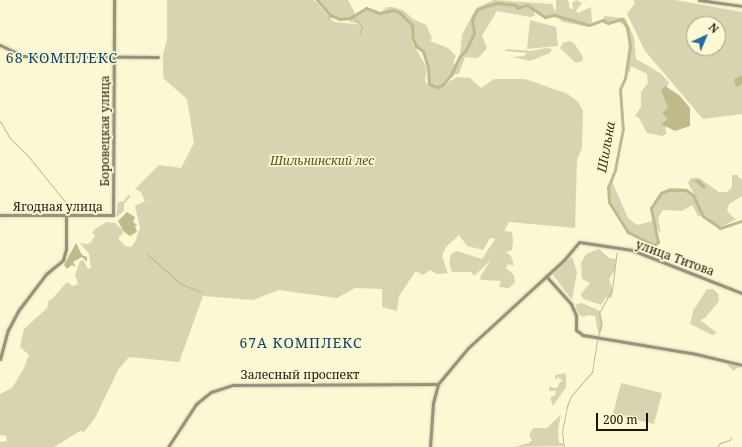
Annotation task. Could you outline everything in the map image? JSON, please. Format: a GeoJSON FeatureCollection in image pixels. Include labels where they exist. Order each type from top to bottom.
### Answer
{"type":"FeatureCollection","features":[{"type":"Feature","properties":{"kind":"street","name":"Боровецкая улица"},"geometry":{"type":"LineString","coordinates":[[114,0],[114,213]]}},
{"type":"Feature","properties":{"kind":"street"},"geometry":{"type":"LineString","coordinates":[[699,0],[742,6]]}},
{"type":"Feature","properties":{"kind":"street"},"geometry":{"type":"LineString","coordinates":[[0,45],[24,56],[158,57]]}},
{"type":"Feature","properties":{"kind":"street","name":"Ягодная улица"},"geometry":{"type":"LineString","coordinates":[[0,215],[111,216],[114,213]]}},
{"type":"Feature","properties":{"kind":"street"},"geometry":{"type":"LineString","coordinates":[[0,359],[8,330],[18,311],[46,274],[62,260],[66,249],[66,215]]}},
{"type":"Feature","properties":{"kind":"street","name":"улица Титова"},"geometry":{"type":"LineString","coordinates":[[546,276],[570,254],[576,243],[587,242],[615,249],[632,250],[742,293]]}},
{"type":"Feature","properties":{"kind":"street"},"geometry":{"type":"LineString","coordinates":[[430,447],[432,403],[438,384],[465,351],[546,276],[571,304],[576,315],[576,330],[583,335],[710,357],[742,365]]}},
{"type":"Feature","properties":{"kind":"street","name":"Залесный проспект"},"geometry":{"type":"LineString","coordinates":[[168,447],[196,404],[212,392],[233,384],[438,384]]}},
{"type":"Feature","properties":{"kind":"green space","name":"Шильнинский лес"},"geometry":{"type":"Polygon","coordinates":[[[167,0],[314,0],[334,22],[365,25],[350,22],[349,18],[340,19],[330,15],[317,0],[348,0],[356,15],[366,8],[380,13],[387,7],[393,7],[403,10],[413,19],[426,25],[432,38],[430,41],[448,48],[456,56],[453,63],[455,64],[460,56],[462,35],[476,8],[494,0],[552,4],[556,12],[556,0],[568,0],[570,9],[573,9],[572,3],[576,0],[582,3],[576,11],[578,13],[591,7],[592,21],[589,27],[563,22],[554,15],[545,17],[533,8],[535,16],[530,17],[497,11],[482,36],[487,48],[478,58],[465,57],[459,74],[451,75],[442,85],[437,87],[429,84],[428,67],[423,51],[416,46],[414,40],[412,42],[427,68],[425,80],[428,86],[438,88],[457,77],[470,78],[481,88],[494,79],[525,79],[568,94],[578,102],[583,111],[582,148],[577,160],[575,228],[509,222],[504,231],[512,232],[513,241],[512,250],[506,252],[511,256],[514,266],[508,264],[506,268],[514,275],[515,282],[509,288],[499,287],[501,281],[481,280],[480,277],[491,260],[474,276],[471,272],[452,272],[449,263],[451,254],[457,251],[482,259],[495,239],[490,238],[483,250],[467,246],[459,235],[446,247],[442,256],[448,273],[437,274],[430,270],[423,275],[416,271],[399,296],[397,311],[382,307],[382,289],[355,288],[337,298],[279,290],[253,300],[203,296],[179,362],[129,357],[118,370],[95,418],[84,432],[80,431],[54,447],[0,447],[0,442],[7,441],[6,436],[0,435],[0,394],[12,388],[24,368],[29,355],[20,347],[24,329],[47,308],[49,300],[52,299],[67,282],[73,286],[78,284],[75,275],[80,261],[83,260],[88,269],[91,268],[89,254],[80,243],[88,244],[92,241],[95,235],[92,233],[96,228],[107,222],[115,223],[123,230],[123,233],[118,238],[125,246],[131,247],[135,242],[140,228],[135,206],[145,201],[141,192],[135,189],[159,165],[181,168],[194,143],[187,99],[164,79],[163,74],[163,54],[167,39],[167,0]]]}},
{"type":"Feature","properties":{"kind":"green space"},"geometry":{"type":"Polygon","coordinates":[[[633,0],[675,0],[742,12],[742,114],[703,119],[645,51],[627,14],[635,3],[633,0]]]}},
{"type":"Feature","properties":{"kind":"green space"},"geometry":{"type":"Polygon","coordinates":[[[604,16],[625,18],[634,37],[636,59],[660,73],[669,82],[665,92],[669,105],[669,120],[665,129],[667,133],[663,136],[647,133],[639,118],[635,116],[641,107],[641,92],[648,83],[647,74],[631,66],[630,72],[625,73],[629,43],[625,26],[619,22],[603,24],[604,16]]]}},
{"type":"Feature","properties":{"kind":"green space"},"geometry":{"type":"Polygon","coordinates":[[[530,20],[556,27],[558,46],[527,49],[530,20]]]}},
{"type":"Feature","properties":{"kind":"green space"},"geometry":{"type":"Polygon","coordinates":[[[569,41],[574,43],[583,57],[582,61],[576,63],[560,48],[563,43],[569,41]]]}},
{"type":"Feature","properties":{"kind":"green space"},"geometry":{"type":"Polygon","coordinates":[[[546,48],[552,49],[550,53],[530,61],[512,57],[524,56],[527,53],[504,51],[507,49],[531,51],[546,48]]]}},
{"type":"Feature","properties":{"kind":"green space"},"geometry":{"type":"Polygon","coordinates":[[[732,175],[737,175],[742,180],[742,196],[729,204],[727,211],[736,220],[719,227],[704,215],[698,216],[692,205],[682,211],[663,210],[658,218],[661,234],[654,224],[658,242],[654,245],[628,232],[608,197],[608,187],[611,179],[628,218],[637,225],[653,221],[652,205],[659,194],[670,188],[682,188],[695,196],[688,183],[691,178],[699,178],[719,192],[727,192],[732,187],[732,175]]]}},
{"type":"Feature","properties":{"kind":"green space"},"geometry":{"type":"Polygon","coordinates":[[[128,195],[131,196],[124,204],[124,211],[116,217],[118,202],[124,201],[128,195]]]}},
{"type":"Feature","properties":{"kind":"green space"},"geometry":{"type":"Polygon","coordinates":[[[599,249],[609,258],[616,259],[615,270],[609,279],[613,290],[612,297],[605,298],[602,305],[583,299],[581,294],[590,283],[582,279],[581,263],[586,254],[599,249]]]}},
{"type":"Feature","properties":{"kind":"green space"},"geometry":{"type":"Polygon","coordinates":[[[572,257],[577,272],[572,300],[553,275],[559,267],[572,257]]]}},
{"type":"Feature","properties":{"kind":"green space"},"geometry":{"type":"Polygon","coordinates":[[[707,289],[713,289],[718,294],[719,301],[705,318],[700,320],[716,332],[716,334],[712,335],[690,324],[693,311],[707,289]]]}},
{"type":"Feature","properties":{"kind":"green space"},"geometry":{"type":"Polygon","coordinates":[[[582,303],[600,311],[603,323],[601,332],[598,332],[595,316],[589,315],[582,317],[577,311],[576,304],[582,303]]]}},
{"type":"Feature","properties":{"kind":"green space"},"geometry":{"type":"Polygon","coordinates":[[[727,363],[740,366],[733,371],[727,363]]]}},
{"type":"Feature","properties":{"kind":"green space"},"geometry":{"type":"Polygon","coordinates":[[[566,373],[566,387],[553,406],[550,398],[555,395],[556,391],[549,391],[549,387],[557,388],[560,382],[563,381],[558,377],[555,380],[555,375],[566,373]]]}},
{"type":"Feature","properties":{"kind":"green space"},"geometry":{"type":"Polygon","coordinates":[[[621,383],[662,393],[654,424],[613,414],[621,383]]]}},
{"type":"Feature","properties":{"kind":"green space"},"geometry":{"type":"Polygon","coordinates":[[[561,414],[558,430],[559,443],[563,443],[564,446],[514,447],[529,443],[532,440],[529,435],[533,428],[547,428],[561,414]]]}},
{"type":"Feature","properties":{"kind":"shaded area"},"geometry":{"type":"Polygon","coordinates":[[[742,75],[742,84],[738,87],[735,85],[734,79],[742,75]]]}},
{"type":"Feature","properties":{"kind":"shaded area"},"geometry":{"type":"Polygon","coordinates":[[[665,86],[679,95],[690,108],[690,126],[675,131],[661,124],[668,119],[662,113],[668,108],[661,90],[665,86]]]}},
{"type":"Feature","properties":{"kind":"shaded area"},"geometry":{"type":"Polygon","coordinates":[[[699,179],[706,187],[704,189],[694,181],[699,179]]]}},
{"type":"Feature","properties":{"kind":"shaded area"},"geometry":{"type":"Polygon","coordinates":[[[127,212],[135,217],[133,222],[137,225],[135,226],[137,232],[130,236],[124,232],[118,221],[127,212]]]}},
{"type":"Feature","properties":{"kind":"shaded area"},"geometry":{"type":"Polygon","coordinates":[[[76,243],[82,255],[87,257],[87,262],[82,257],[73,262],[76,267],[72,265],[67,269],[64,265],[76,243]]]}},
{"type":"Feature","properties":{"kind":"waterway","name":"Шильна"},"geometry":{"type":"LineString","coordinates":[[317,0],[330,15],[340,19],[350,18],[366,8],[380,13],[394,10],[400,13],[412,25],[413,39],[416,46],[423,51],[428,67],[429,84],[437,87],[442,85],[451,75],[460,56],[466,50],[474,33],[472,19],[477,10],[483,7],[497,3],[516,5],[517,8],[527,5],[545,17],[554,15],[589,25],[603,20],[608,23],[622,19],[627,27],[630,47],[625,78],[620,89],[623,128],[615,170],[608,187],[609,202],[628,232],[654,245],[658,242],[651,208],[661,193],[668,190],[686,190],[693,195],[703,216],[720,228],[742,221]]}},
{"type":"Feature","properties":{"kind":"waterway"},"geometry":{"type":"LineString","coordinates":[[353,17],[362,26],[360,34]]}},
{"type":"Feature","properties":{"kind":"waterway"},"geometry":{"type":"LineString","coordinates":[[0,121],[10,138],[28,156],[71,209]]}},
{"type":"Feature","properties":{"kind":"waterway"},"geometry":{"type":"LineString","coordinates":[[598,336],[601,325],[599,313],[612,290],[617,252]]}},
{"type":"Feature","properties":{"kind":"waterway"},"geometry":{"type":"LineString","coordinates":[[147,254],[181,284],[201,292]]}},
{"type":"Feature","properties":{"kind":"waterway"},"geometry":{"type":"LineString","coordinates":[[564,447],[562,432],[567,406],[571,396],[592,372],[597,339]]}},
{"type":"Feature","properties":{"kind":"waterway"},"geometry":{"type":"LineString","coordinates":[[717,447],[720,443],[730,440],[731,437]]}},
{"type":"Feature","properties":{"kind":"district","name":"68 КОМПЛЕКС"},"geometry":{"type":"Point","coordinates":[62,58]}},
{"type":"Feature","properties":{"kind":"district","name":"67А КОМПЛЕКС"},"geometry":{"type":"Point","coordinates":[301,343]}}]}
